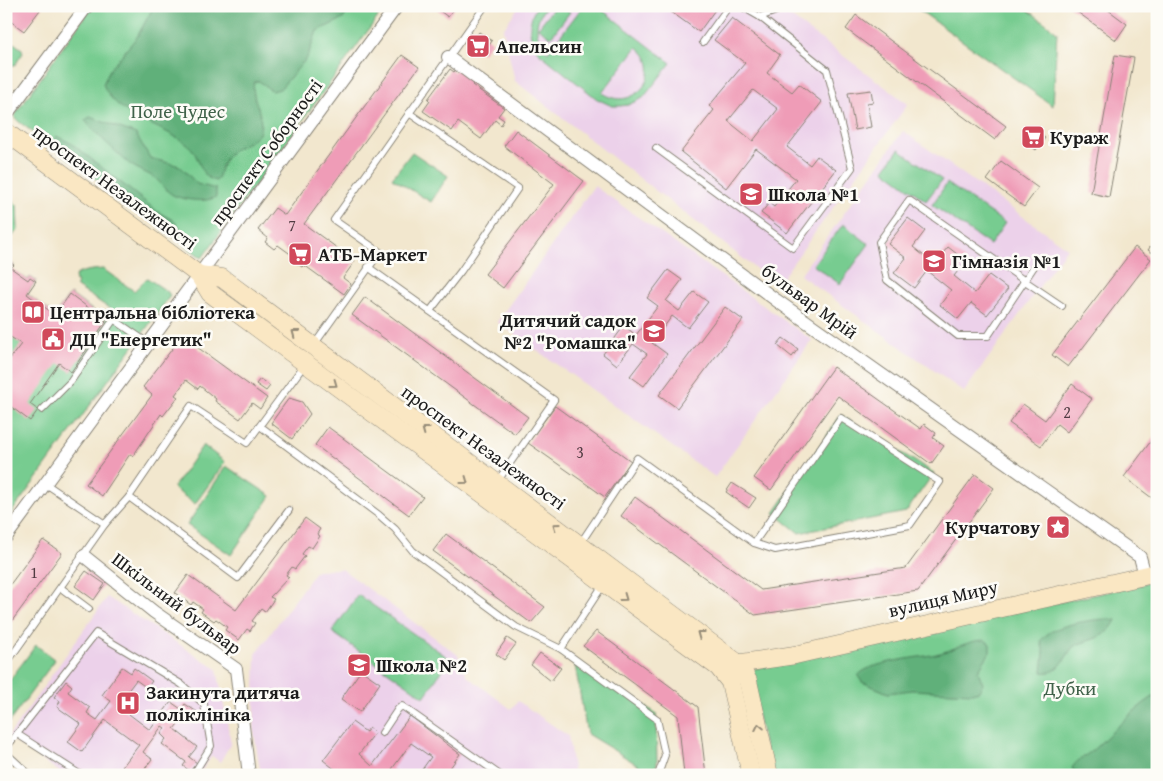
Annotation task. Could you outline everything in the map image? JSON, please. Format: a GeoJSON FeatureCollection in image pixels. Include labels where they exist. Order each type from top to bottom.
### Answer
{"type":"FeatureCollection","features":[{"type":"Feature","properties":{"kind":"street"},"geometry":{"type":"LineString","coordinates":[[6,115],[87,6]]}},
{"type":"Feature","properties":{"kind":"street","name":"проспект Соборності"},"geometry":{"type":"LineString","coordinates":[[6,537],[397,6]]}},
{"type":"Feature","properties":{"kind":"street","name":"бульвар Мрій"},"geometry":{"type":"LineString","coordinates":[[448,57],[776,300],[1140,557],[1151,574]]}},
{"type":"Feature","properties":{"kind":"street","name":"проспект Незалежності"},"geometry":{"type":"LineString","coordinates":[[6,132],[199,275],[210,293],[718,667]]}},
{"type":"Feature","properties":{"kind":"street","name":"проспект Незалежності"},"geometry":{"type":"LineString","coordinates":[[199,275],[222,278],[739,664]]}},
{"type":"Feature","properties":{"kind":"street","name":"Шкільний бульвар"},"geometry":{"type":"LineString","coordinates":[[84,556],[154,612],[236,670],[249,775]]}},
{"type":"Feature","properties":{"kind":"street","name":"вулиця Миру"},"geometry":{"type":"LineString","coordinates":[[718,667],[795,654],[1151,574]]}},
{"type":"Feature","properties":{"kind":"street"},"geometry":{"type":"LineString","coordinates":[[739,664],[748,681],[769,775]]}},
{"type":"Feature","properties":{"kind":"street"},"geometry":{"type":"LineString","coordinates":[[718,667],[730,682],[751,775]]}},
{"type":"Feature","properties":{"kind":"lane"},"geometry":{"type":"LineString","coordinates":[[313,346],[380,252],[334,220],[485,6]]}},
{"type":"Feature","properties":{"kind":"lane"},"geometry":{"type":"LineString","coordinates":[[703,42],[729,6]]}},
{"type":"Feature","properties":{"kind":"lane"},"geometry":{"type":"LineString","coordinates":[[656,148],[793,248],[852,168],[827,70],[760,17],[740,6]]}},
{"type":"Feature","properties":{"kind":"lane"},"geometry":{"type":"LineString","coordinates":[[760,17],[776,11],[780,6]]}},
{"type":"Feature","properties":{"kind":"lane"},"geometry":{"type":"LineString","coordinates":[[409,113],[518,188],[461,271],[430,310]]}},
{"type":"Feature","properties":{"kind":"lane"},"geometry":{"type":"LineString","coordinates":[[1035,264],[1025,282],[988,336],[958,336],[887,280],[879,242],[909,200],[1025,282],[1062,306]]}},
{"type":"Feature","properties":{"kind":"lane"},"geometry":{"type":"LineString","coordinates":[[368,267],[554,400],[496,482]]}},
{"type":"Feature","properties":{"kind":"lane"},"geometry":{"type":"LineString","coordinates":[[106,314],[148,343]]}},
{"type":"Feature","properties":{"kind":"lane"},"geometry":{"type":"LineString","coordinates":[[42,410],[71,381],[114,319]]}},
{"type":"Feature","properties":{"kind":"lane"},"geometry":{"type":"LineString","coordinates":[[6,664],[105,524],[129,497],[191,406],[247,443],[306,363]]}},
{"type":"Feature","properties":{"kind":"lane"},"geometry":{"type":"LineString","coordinates":[[580,544],[637,458],[754,544],[775,550],[910,524],[940,482],[840,418],[754,544]]}},
{"type":"Feature","properties":{"kind":"lane"},"geometry":{"type":"LineString","coordinates":[[260,426],[379,515],[395,529],[413,551],[516,627],[561,649],[657,719],[665,756],[658,775]]}},
{"type":"Feature","properties":{"kind":"lane"},"geometry":{"type":"LineString","coordinates":[[46,484],[105,524]]}},
{"type":"Feature","properties":{"kind":"lane"},"geometry":{"type":"LineString","coordinates":[[129,497],[238,578],[289,510]]}},
{"type":"Feature","properties":{"kind":"lane"},"geometry":{"type":"LineString","coordinates":[[561,649],[605,583]]}},
{"type":"Feature","properties":{"kind":"lane"},"geometry":{"type":"LineString","coordinates":[[61,588],[90,609]]}},
{"type":"Feature","properties":{"kind":"lane"},"geometry":{"type":"LineString","coordinates":[[6,748],[96,633],[181,684],[204,704],[211,746],[193,775]]}},
{"type":"Feature","properties":{"kind":"lane"},"geometry":{"type":"LineString","coordinates":[[382,733],[402,706],[500,775]]}},
{"type":"Feature","properties":{"kind":"lane"},"geometry":{"type":"LineString","coordinates":[[17,734],[81,775]]}},
{"type":"Feature","properties":{"kind":"lane"},"geometry":{"type":"LineString","coordinates":[[6,753],[30,775]]}},
{"type":"Feature","properties":{"kind":"shaded area","name":"Школа №1"},"geometry":{"type":"Polygon","coordinates":[[[519,6],[776,6],[908,104],[777,285],[515,81],[503,29],[519,6]]]}},
{"type":"Feature","properties":{"kind":"shaded area","name":"Гімназія №1"},"geometry":{"type":"Polygon","coordinates":[[[903,131],[1067,248],[964,392],[800,275],[903,131]]]}},
{"type":"Feature","properties":{"kind":"shaded area","name":"Дитячий садок №2 \"Ромашка\""},"geometry":{"type":"Polygon","coordinates":[[[594,186],[812,340],[715,477],[497,322],[594,186]]]}},
{"type":"Feature","properties":{"kind":"shaded area","name":"Школа №2"},"geometry":{"type":"Polygon","coordinates":[[[342,569],[458,655],[467,676],[511,709],[518,701],[568,736],[574,775],[261,775],[254,732],[256,654],[316,570],[342,569]]]}},
{"type":"Feature","properties":{"kind":"shaded area","name":"Закинута дитяча поліклініка"},"geometry":{"type":"Polygon","coordinates":[[[107,597],[217,669],[231,743],[220,762],[212,756],[198,775],[64,775],[8,737],[107,597]]]}},
{"type":"Feature","properties":{"kind":"green space","name":"Поле Чудес"},"geometry":{"type":"Polygon","coordinates":[[[92,6],[386,6],[202,258],[18,121],[14,116],[92,6]]]}},
{"type":"Feature","properties":{"kind":"green space"},"geometry":{"type":"Polygon","coordinates":[[[154,6],[351,6],[343,19],[317,31],[307,58],[280,89],[272,91],[259,81],[254,82],[254,95],[261,120],[259,134],[226,157],[216,181],[206,176],[193,150],[189,146],[118,105],[109,95],[103,84],[110,69],[137,37],[154,6]]]}},
{"type":"Feature","properties":{"kind":"green space"},"geometry":{"type":"Polygon","coordinates":[[[537,6],[547,6],[539,17],[537,29],[540,41],[548,52],[583,6],[597,6],[671,63],[643,98],[628,105],[612,106],[597,99],[538,52],[532,41],[530,29],[537,6]],[[637,47],[602,93],[614,98],[626,98],[636,94],[644,86],[648,77],[649,67],[646,56],[637,47]]]}},
{"type":"Feature","properties":{"kind":"green space"},"geometry":{"type":"Polygon","coordinates":[[[555,6],[562,6],[570,12],[551,37],[538,28],[555,6]]]}},
{"type":"Feature","properties":{"kind":"green space"},"geometry":{"type":"Polygon","coordinates":[[[1023,6],[1057,32],[1053,106],[915,7],[1023,6]]]}},
{"type":"Feature","properties":{"kind":"green space"},"geometry":{"type":"Polygon","coordinates":[[[11,41],[22,49],[23,53],[15,65],[7,66],[6,44],[11,41]]]}},
{"type":"Feature","properties":{"kind":"green space"},"geometry":{"type":"Polygon","coordinates":[[[90,117],[136,134],[150,158],[180,166],[197,184],[216,189],[216,197],[207,200],[196,200],[172,195],[155,178],[131,165],[98,135],[85,120],[90,117]]]}},
{"type":"Feature","properties":{"kind":"green space"},"geometry":{"type":"Polygon","coordinates":[[[56,136],[71,143],[158,212],[173,220],[184,232],[159,219],[120,190],[54,139],[56,136]]]}},
{"type":"Feature","properties":{"kind":"green space"},"geometry":{"type":"Polygon","coordinates":[[[899,149],[942,180],[926,201],[884,170],[899,149]]]}},
{"type":"Feature","properties":{"kind":"green space"},"geometry":{"type":"Polygon","coordinates":[[[412,152],[448,176],[431,202],[392,178],[412,152]]]}},
{"type":"Feature","properties":{"kind":"green space"},"geometry":{"type":"Polygon","coordinates":[[[947,183],[1005,223],[990,245],[932,205],[947,183]]]}},
{"type":"Feature","properties":{"kind":"green space"},"geometry":{"type":"Polygon","coordinates":[[[6,196],[17,205],[18,229],[12,237],[6,232],[6,196]]]}},
{"type":"Feature","properties":{"kind":"green space"},"geometry":{"type":"Polygon","coordinates":[[[843,224],[869,244],[840,284],[813,265],[843,224]]]}},
{"type":"Feature","properties":{"kind":"green space"},"geometry":{"type":"Polygon","coordinates":[[[6,260],[14,265],[11,269],[28,280],[30,277],[36,281],[27,294],[55,315],[70,294],[106,320],[112,310],[77,287],[75,276],[88,271],[103,269],[134,291],[147,278],[168,292],[170,296],[6,520],[6,260]]]}},
{"type":"Feature","properties":{"kind":"green space"},"geometry":{"type":"Polygon","coordinates":[[[841,415],[934,473],[906,512],[799,533],[774,513],[841,415]]]}},
{"type":"Feature","properties":{"kind":"green space"},"geometry":{"type":"Polygon","coordinates":[[[203,445],[225,462],[195,504],[173,488],[203,445]]]}},
{"type":"Feature","properties":{"kind":"green space"},"geometry":{"type":"Polygon","coordinates":[[[226,466],[271,496],[231,555],[187,525],[226,466]]]}},
{"type":"Feature","properties":{"kind":"green space","name":"Дубки"},"geometry":{"type":"Polygon","coordinates":[[[1157,581],[1157,775],[771,775],[748,670],[1157,581]]]}},
{"type":"Feature","properties":{"kind":"green space"},"geometry":{"type":"Polygon","coordinates":[[[358,595],[450,659],[424,697],[332,632],[358,595]]]}},
{"type":"Feature","properties":{"kind":"green space"},"geometry":{"type":"Polygon","coordinates":[[[1110,619],[1116,620],[1107,632],[1073,647],[1057,668],[1053,671],[1042,672],[1044,653],[1041,641],[1046,635],[1072,624],[1110,619]]]}},
{"type":"Feature","properties":{"kind":"green space"},"geometry":{"type":"Polygon","coordinates":[[[979,640],[985,640],[990,644],[990,652],[978,671],[983,684],[979,691],[972,693],[912,690],[888,693],[862,682],[858,676],[863,671],[882,664],[936,654],[979,640]]]}},
{"type":"Feature","properties":{"kind":"green space"},"geometry":{"type":"Polygon","coordinates":[[[36,645],[55,660],[7,725],[6,685],[36,645]]]}},
{"type":"Feature","properties":{"kind":"green space"},"geometry":{"type":"Polygon","coordinates":[[[575,665],[656,713],[657,765],[648,771],[587,734],[575,665]]]}},
{"type":"Feature","properties":{"kind":"green space"},"geometry":{"type":"Polygon","coordinates":[[[1153,697],[1157,697],[1157,775],[1077,775],[1072,768],[1077,762],[1092,751],[1137,708],[1153,697]]]}},
{"type":"Feature","properties":{"kind":"building"},"geometry":{"type":"Polygon","coordinates":[[[6,6],[43,6],[24,31],[6,18],[6,6]]]}},
{"type":"Feature","properties":{"kind":"building"},"geometry":{"type":"Polygon","coordinates":[[[433,6],[456,6],[448,17],[433,6]]]}},
{"type":"Feature","properties":{"kind":"building"},"geometry":{"type":"Polygon","coordinates":[[[663,6],[715,6],[717,7],[699,32],[663,6]]]}},
{"type":"Feature","properties":{"kind":"building"},"geometry":{"type":"Polygon","coordinates":[[[1069,6],[1103,6],[1127,24],[1116,40],[1069,6]]]}},
{"type":"Feature","properties":{"kind":"building"},"geometry":{"type":"Polygon","coordinates":[[[856,15],[1006,126],[995,140],[846,29],[856,15]]]}},
{"type":"Feature","properties":{"kind":"building"},"geometry":{"type":"Polygon","coordinates":[[[732,18],[780,55],[767,73],[792,92],[799,84],[822,102],[787,147],[810,165],[817,156],[836,170],[787,233],[761,213],[769,203],[774,207],[796,179],[756,149],[726,188],[681,152],[714,110],[709,106],[745,63],[714,40],[732,18]],[[753,90],[728,121],[753,141],[778,109],[753,90]]]}},
{"type":"Feature","properties":{"kind":"building"},"geometry":{"type":"Polygon","coordinates":[[[479,32],[492,41],[483,54],[470,44],[479,32]]]}},
{"type":"Feature","properties":{"kind":"building"},"geometry":{"type":"Polygon","coordinates":[[[402,55],[419,67],[304,224],[355,261],[343,278],[351,284],[344,294],[304,265],[302,267],[293,261],[296,258],[278,245],[274,249],[265,242],[268,238],[258,230],[275,208],[285,215],[402,55]]]}},
{"type":"Feature","properties":{"kind":"building"},"geometry":{"type":"Polygon","coordinates":[[[1115,55],[1134,58],[1109,197],[1091,193],[1115,55]]]}},
{"type":"Feature","properties":{"kind":"building"},"geometry":{"type":"Polygon","coordinates":[[[457,68],[475,82],[472,85],[504,108],[498,116],[504,120],[501,125],[495,120],[481,139],[458,122],[452,131],[423,111],[430,101],[428,99],[450,69],[454,72],[457,68]]]}},
{"type":"Feature","properties":{"kind":"building"},"geometry":{"type":"Polygon","coordinates":[[[871,90],[873,102],[867,103],[871,127],[855,130],[848,93],[871,90]]]}},
{"type":"Feature","properties":{"kind":"building"},"geometry":{"type":"Polygon","coordinates":[[[1033,128],[1045,138],[1036,150],[1023,140],[1033,128]]]}},
{"type":"Feature","properties":{"kind":"building"},"geometry":{"type":"Polygon","coordinates":[[[516,130],[584,181],[503,288],[485,274],[554,184],[504,146],[516,130]]]}},
{"type":"Feature","properties":{"kind":"building"},"geometry":{"type":"Polygon","coordinates":[[[1001,161],[1038,188],[1024,207],[987,180],[1001,161]]]}},
{"type":"Feature","properties":{"kind":"building"},"geometry":{"type":"Polygon","coordinates":[[[908,218],[925,231],[913,247],[934,264],[948,247],[966,261],[954,276],[975,293],[989,275],[1008,289],[987,315],[971,303],[958,319],[940,305],[951,290],[927,271],[914,288],[894,273],[906,258],[888,244],[908,218]]]}},
{"type":"Feature","properties":{"kind":"building"},"geometry":{"type":"Polygon","coordinates":[[[1157,238],[1157,256],[1148,250],[1157,238]]]}},
{"type":"Feature","properties":{"kind":"building"},"geometry":{"type":"Polygon","coordinates":[[[1135,247],[1151,259],[1068,367],[1052,355],[1135,247]]]}},
{"type":"Feature","properties":{"kind":"building","name":"ДЦ \"Енергетик\""},"geometry":{"type":"Polygon","coordinates":[[[6,260],[14,265],[11,268],[28,280],[30,277],[36,281],[27,294],[55,315],[70,294],[106,321],[71,372],[59,363],[30,404],[38,410],[30,421],[6,403],[6,364],[21,344],[6,334],[6,260]]]}},
{"type":"Feature","properties":{"kind":"building"},"geometry":{"type":"Polygon","coordinates":[[[668,270],[682,280],[666,301],[679,311],[694,292],[708,302],[688,328],[672,316],[652,343],[667,354],[644,386],[630,376],[647,354],[633,344],[617,365],[603,354],[624,326],[636,335],[658,306],[647,298],[668,270]]]}},
{"type":"Feature","properties":{"kind":"building"},"geometry":{"type":"Polygon","coordinates":[[[365,297],[528,417],[515,434],[352,315],[365,297]]]}},
{"type":"Feature","properties":{"kind":"building"},"geometry":{"type":"Polygon","coordinates":[[[725,307],[743,320],[677,408],[659,395],[725,307]]]}},
{"type":"Feature","properties":{"kind":"building"},"geometry":{"type":"Polygon","coordinates":[[[182,336],[267,398],[260,409],[252,403],[240,419],[215,401],[216,399],[200,386],[198,389],[186,380],[175,395],[178,397],[163,416],[161,414],[133,456],[130,454],[102,496],[86,484],[152,395],[143,387],[182,336]]]}},
{"type":"Feature","properties":{"kind":"building"},"geometry":{"type":"Polygon","coordinates":[[[783,338],[798,349],[792,357],[777,345],[783,338]]]}},
{"type":"Feature","properties":{"kind":"building"},"geometry":{"type":"Polygon","coordinates":[[[833,367],[921,429],[924,424],[936,433],[933,438],[944,446],[931,464],[838,396],[771,490],[754,478],[833,367]]]}},
{"type":"Feature","properties":{"kind":"building"},"geometry":{"type":"Polygon","coordinates":[[[260,379],[270,386],[266,391],[256,384],[260,379]]]}},
{"type":"Feature","properties":{"kind":"building"},"geometry":{"type":"Polygon","coordinates":[[[1072,384],[1092,399],[1067,432],[1057,424],[1041,446],[1009,423],[1023,404],[1045,420],[1072,384]]]}},
{"type":"Feature","properties":{"kind":"building"},"geometry":{"type":"Polygon","coordinates":[[[289,398],[302,402],[310,414],[292,439],[271,423],[289,398]]]}},
{"type":"Feature","properties":{"kind":"building"},"geometry":{"type":"Polygon","coordinates":[[[555,406],[631,461],[605,497],[528,443],[555,406]]]}},
{"type":"Feature","properties":{"kind":"building"},"geometry":{"type":"Polygon","coordinates":[[[328,427],[423,497],[409,515],[315,445],[328,427]]]}},
{"type":"Feature","properties":{"kind":"building"},"geometry":{"type":"Polygon","coordinates":[[[1157,433],[1157,492],[1152,498],[1124,477],[1157,433]]]}},
{"type":"Feature","properties":{"kind":"building"},"geometry":{"type":"Polygon","coordinates":[[[975,474],[994,488],[918,591],[755,615],[621,516],[635,497],[761,590],[906,568],[975,474]]]}},
{"type":"Feature","properties":{"kind":"building"},"geometry":{"type":"Polygon","coordinates":[[[732,483],[756,498],[749,508],[726,492],[732,483]]]}},
{"type":"Feature","properties":{"kind":"building"},"geometry":{"type":"Polygon","coordinates":[[[305,518],[320,529],[317,534],[320,536],[312,548],[308,546],[302,554],[305,556],[295,569],[292,567],[286,575],[289,577],[270,597],[274,599],[265,612],[261,609],[252,621],[255,623],[250,631],[247,629],[239,640],[225,630],[227,627],[201,612],[203,609],[193,602],[191,605],[175,593],[188,575],[236,610],[305,518]]]}},
{"type":"Feature","properties":{"kind":"building"},"geometry":{"type":"Polygon","coordinates":[[[446,534],[545,607],[531,623],[433,551],[446,534]]]}},
{"type":"Feature","properties":{"kind":"building"},"geometry":{"type":"Polygon","coordinates":[[[43,540],[62,553],[6,629],[6,590],[43,540]]]}},
{"type":"Feature","properties":{"kind":"building"},"geometry":{"type":"Polygon","coordinates":[[[86,571],[105,584],[94,600],[75,586],[86,571]]]}},
{"type":"Feature","properties":{"kind":"building"},"geometry":{"type":"Polygon","coordinates":[[[596,631],[698,707],[706,775],[684,775],[678,716],[583,646],[596,631]]]}},
{"type":"Feature","properties":{"kind":"building"},"geometry":{"type":"Polygon","coordinates":[[[507,638],[516,644],[504,660],[496,654],[507,638]]]}},
{"type":"Feature","properties":{"kind":"building"},"geometry":{"type":"Polygon","coordinates":[[[540,653],[561,668],[551,681],[531,665],[540,653]]]}},
{"type":"Feature","properties":{"kind":"building"},"geometry":{"type":"Polygon","coordinates":[[[122,667],[131,673],[134,668],[152,681],[147,688],[136,680],[117,705],[150,730],[171,702],[181,709],[185,704],[200,714],[194,722],[185,715],[174,729],[197,747],[189,757],[197,763],[190,771],[183,766],[186,762],[162,744],[166,739],[161,734],[165,728],[162,726],[143,752],[152,759],[140,775],[116,775],[139,745],[105,720],[82,752],[68,742],[81,724],[57,707],[60,701],[54,697],[66,681],[72,686],[68,692],[90,708],[87,713],[97,720],[111,701],[102,695],[122,667]]]}},
{"type":"Feature","properties":{"kind":"building"},"geometry":{"type":"Polygon","coordinates":[[[361,670],[380,683],[360,712],[341,699],[361,670]]]}},
{"type":"Feature","properties":{"kind":"building"},"geometry":{"type":"Polygon","coordinates":[[[410,716],[460,754],[445,775],[418,775],[431,757],[411,743],[392,769],[400,775],[347,775],[344,772],[342,775],[323,760],[352,722],[366,732],[369,728],[375,733],[359,754],[372,766],[410,716]]]}},
{"type":"Feature","properties":{"kind":"place","name":"Апельсин"},"geometry":{"type":"Point","coordinates":[478,46]}},
{"type":"Feature","properties":{"kind":"place","name":"Кураж"},"geometry":{"type":"Point","coordinates":[1033,137]}},
{"type":"Feature","properties":{"kind":"place","name":"Школа №1"},"geometry":{"type":"Point","coordinates":[751,194]}},
{"type":"Feature","properties":{"kind":"place","name":"АТБ-Маркет"},"geometry":{"type":"Point","coordinates":[300,254]}},
{"type":"Feature","properties":{"kind":"place","name":"Гімназія №1"},"geometry":{"type":"Point","coordinates":[934,261]}},
{"type":"Feature","properties":{"kind":"place","name":"Центральна бібліотека"},"geometry":{"type":"Point","coordinates":[33,312]}},
{"type":"Feature","properties":{"kind":"place","name":"Дитячий садок №2 \"Ромашка\""},"geometry":{"type":"Point","coordinates":[654,331]}},
{"type":"Feature","properties":{"kind":"place","name":"ДЦ \"Енергетик\""},"geometry":{"type":"Point","coordinates":[53,339]}},
{"type":"Feature","properties":{"kind":"place","name":"Курчатову"},"geometry":{"type":"Point","coordinates":[1058,527]}},
{"type":"Feature","properties":{"kind":"place","name":"Школа №2"},"geometry":{"type":"Point","coordinates":[359,665]}},
{"type":"Feature","properties":{"kind":"place","name":"Закинута дитяча поліклініка"},"geometry":{"type":"Point","coordinates":[128,703]}}]}
